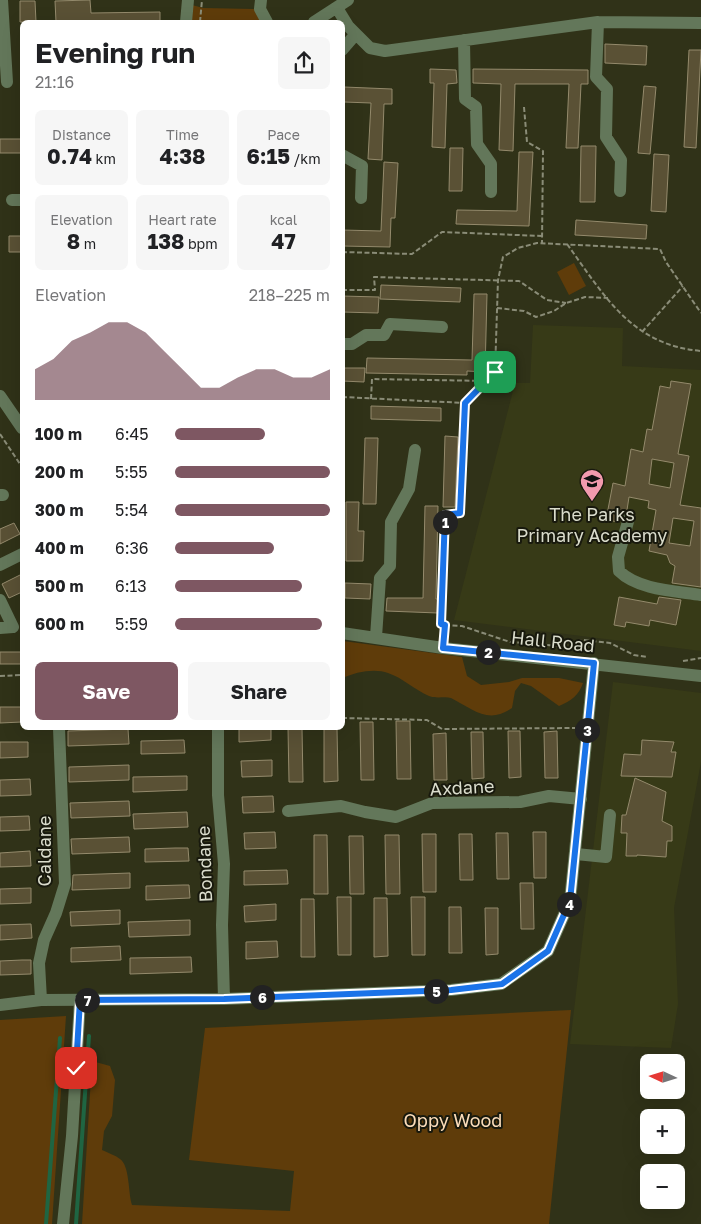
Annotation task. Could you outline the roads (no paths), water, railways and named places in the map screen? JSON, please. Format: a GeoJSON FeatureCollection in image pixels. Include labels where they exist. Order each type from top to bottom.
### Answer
{"type":"FeatureCollection","features":[{"type":"Feature","properties":{"kind":"street"},"geometry":{"type":"LineString","coordinates":[[2,0],[6,82]]}},
{"type":"Feature","properties":{"kind":"street"},"geometry":{"type":"LineString","coordinates":[[186,20],[188,0]]}},
{"type":"Feature","properties":{"kind":"street"},"geometry":{"type":"LineString","coordinates":[[261,0],[260,9],[266,20]]}},
{"type":"Feature","properties":{"kind":"street"},"geometry":{"type":"LineString","coordinates":[[317,20],[348,0]]}},
{"type":"Feature","properties":{"kind":"street"},"geometry":{"type":"LineString","coordinates":[[337,8],[355,35],[370,48],[386,50],[598,22],[701,23]]}},
{"type":"Feature","properties":{"kind":"street"},"geometry":{"type":"LineString","coordinates":[[598,22],[596,77],[607,89],[606,137],[621,160],[620,191]]}},
{"type":"Feature","properties":{"kind":"street"},"geometry":{"type":"LineString","coordinates":[[345,47],[355,35]]}},
{"type":"Feature","properties":{"kind":"street"},"geometry":{"type":"LineString","coordinates":[[464,40],[465,99],[476,107],[477,144],[491,164],[491,192]]}},
{"type":"Feature","properties":{"kind":"street"},"geometry":{"type":"LineString","coordinates":[[345,157],[362,166],[361,198]]}},
{"type":"Feature","properties":{"kind":"street"},"geometry":{"type":"LineString","coordinates":[[345,344],[352,344],[366,335],[384,335],[390,324],[442,327]]}},
{"type":"Feature","properties":{"kind":"street"},"geometry":{"type":"LineString","coordinates":[[0,396],[20,425]]}},
{"type":"Feature","properties":{"kind":"street"},"geometry":{"type":"LineString","coordinates":[[376,637],[380,578],[390,566],[391,522],[408,489],[415,450]]}},
{"type":"Feature","properties":{"kind":"street"},"geometry":{"type":"LineString","coordinates":[[630,518],[618,557],[619,572],[626,579],[651,586],[701,595]]}},
{"type":"Feature","properties":{"kind":"street"},"geometry":{"type":"LineString","coordinates":[[0,565],[20,555]]}},
{"type":"Feature","properties":{"kind":"street"},"geometry":{"type":"LineString","coordinates":[[0,600],[19,626]]}},
{"type":"Feature","properties":{"kind":"street"},"geometry":{"type":"LineString","coordinates":[[0,628],[19,626]]}},
{"type":"Feature","properties":{"kind":"street","name":"Hall Road"},"geometry":{"type":"LineString","coordinates":[[345,633],[443,648],[701,676]]}},
{"type":"Feature","properties":{"kind":"street"},"geometry":{"type":"LineString","coordinates":[[0,1005],[41,1000],[224,999],[451,990],[502,984],[548,951],[570,901],[594,663]]}},
{"type":"Feature","properties":{"kind":"street","name":"Caldane"},"geometry":{"type":"LineString","coordinates":[[41,1000],[39,963],[44,940],[56,913],[65,884],[59,730]]}},
{"type":"Feature","properties":{"kind":"street","name":"Bondane"},"geometry":{"type":"LineString","coordinates":[[218,730],[218,795],[225,885],[222,925],[224,999]]}},
{"type":"Feature","properties":{"kind":"street","name":"Axdane"},"geometry":{"type":"LineString","coordinates":[[288,811],[341,806],[396,817],[432,803],[520,802],[549,796],[581,799]]}},
{"type":"Feature","properties":{"kind":"street"},"geometry":{"type":"LineString","coordinates":[[576,854],[606,857],[610,815]]}},
{"type":"Feature","properties":{"kind":"street"},"geometry":{"type":"LineString","coordinates":[[63,1224],[72,1136],[80,1000]]}},
{"type":"Feature","properties":{"kind":"waterway"},"geometry":{"type":"LineString","coordinates":[[76,1224],[89,1036]]}},
{"type":"Feature","properties":{"kind":"waterway"},"geometry":{"type":"LineString","coordinates":[[46,1224],[60,1038]]}},
{"type":"Feature","properties":{"kind":"place","name":"The Parks Primary Academy"},"geometry":{"type":"Point","coordinates":[592,502]}},
{"type":"Feature","properties":{"kind":"park label","name":"Oppy Wood"},"geometry":{"type":"Point","coordinates":[453,1120]}}]}
